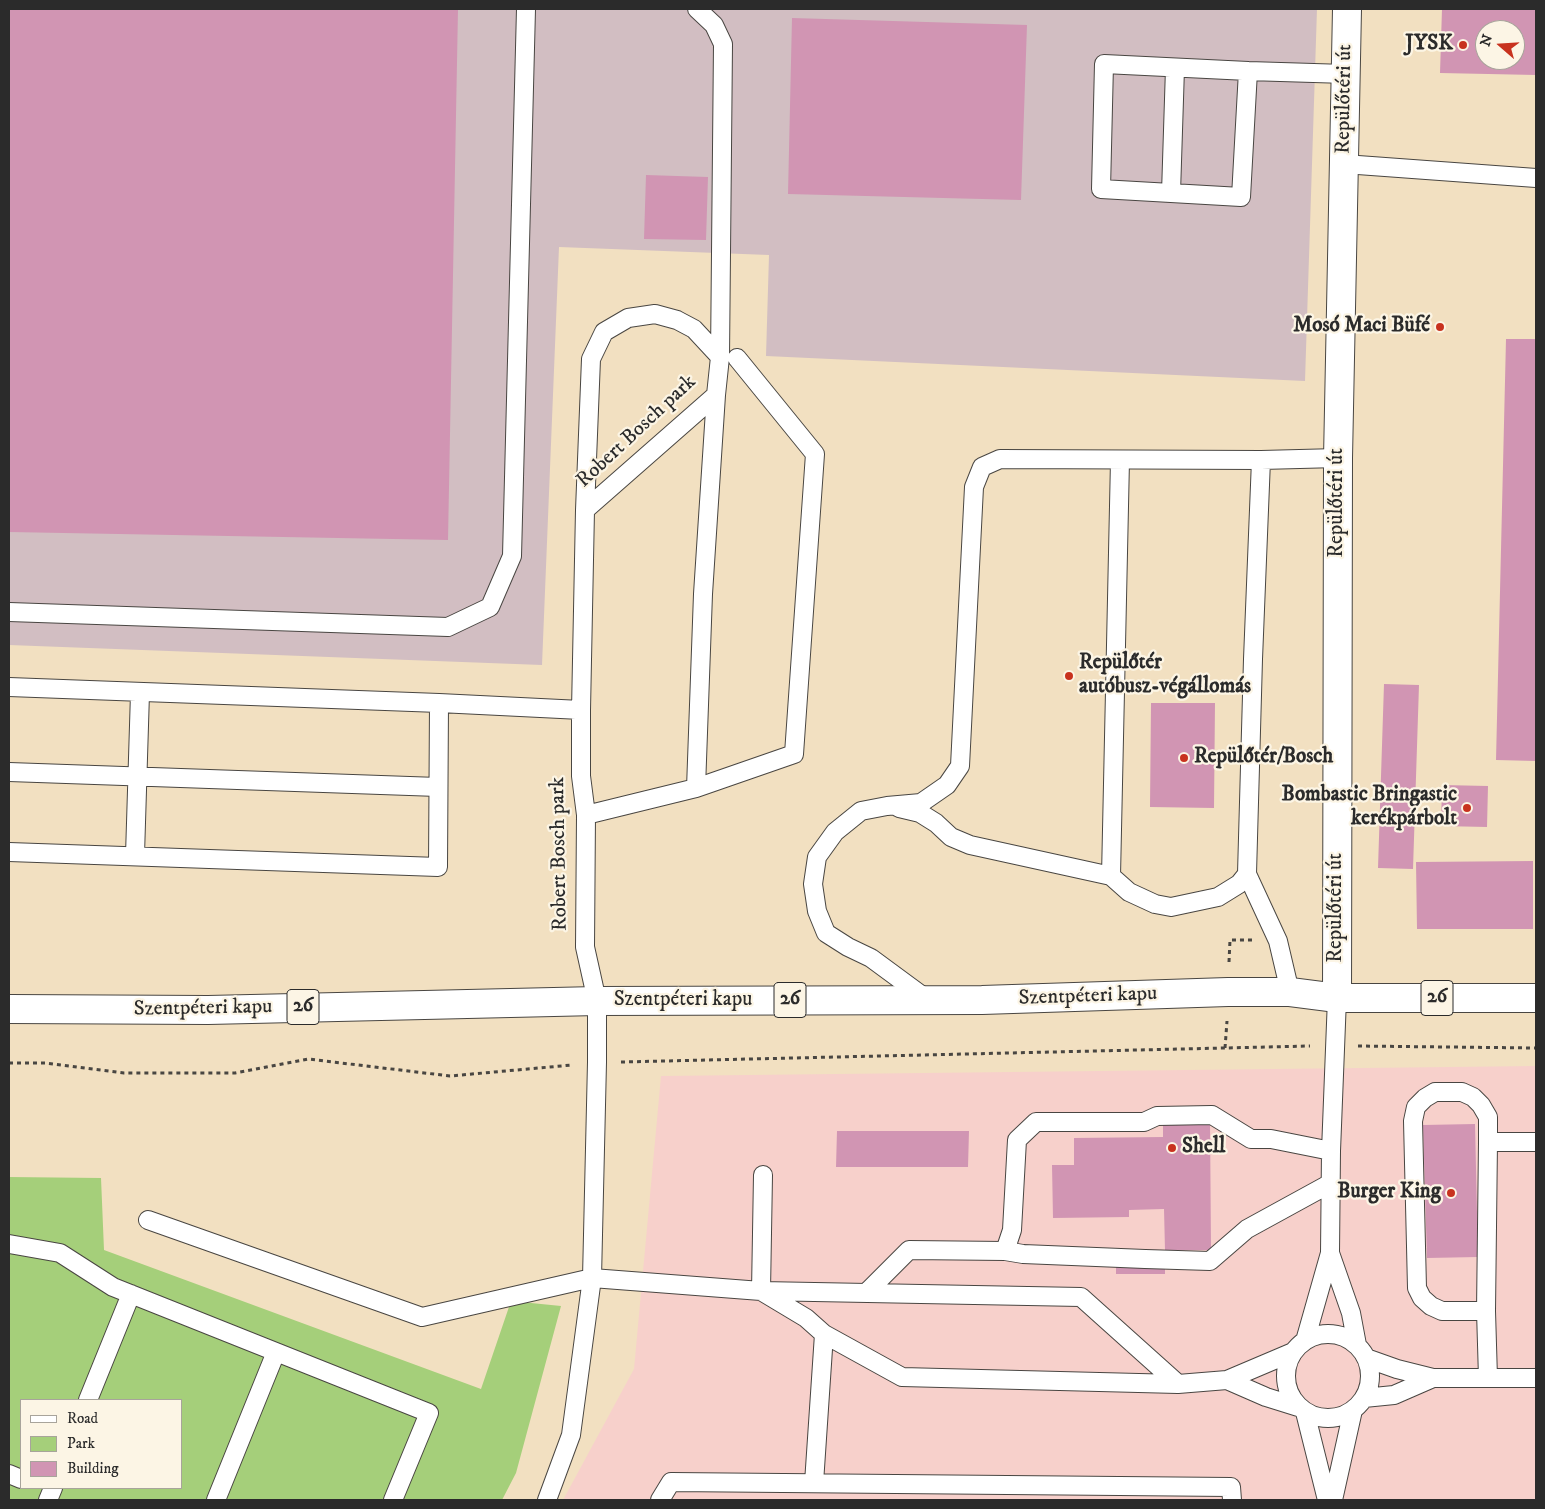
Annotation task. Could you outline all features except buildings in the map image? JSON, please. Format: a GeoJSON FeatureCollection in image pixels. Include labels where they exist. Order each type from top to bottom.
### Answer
{"type":"FeatureCollection","features":[{"type":"Feature","properties":{"kind":"main road","name":"Repülőtéri út"},"geometry":{"type":"LineString","coordinates":[[1337,998],[1338,458],[1347,9]]}},
{"type":"Feature","properties":{"kind":"main road","name":"Szentpéteri kapu"},"geometry":{"type":"LineString","coordinates":[[9,1009],[208,1010],[597,1001],[992,1000],[1228,992],[1290,992],[1337,998],[1536,998]]}},
{"type":"Feature","properties":{"kind":"lane"},"geometry":{"type":"LineString","coordinates":[[9,612],[448,627],[490,607],[512,556],[526,9]]}},
{"type":"Feature","properties":{"kind":"lane","name":"Robert Bosch park"},"geometry":{"type":"LineString","coordinates":[[547,1500],[571,1434],[592,1278],[597,1001],[584,947],[586,815],[581,776],[581,710],[585,510],[716,395],[729,357],[723,44],[714,25],[697,9]]}},
{"type":"Feature","properties":{"kind":"lane"},"geometry":{"type":"LineString","coordinates":[[1248,71],[1241,197],[1101,189],[1104,64],[1346,74]]}},
{"type":"Feature","properties":{"kind":"lane"},"geometry":{"type":"LineString","coordinates":[[1170,193],[1175,68]]}},
{"type":"Feature","properties":{"kind":"lane"},"geometry":{"type":"LineString","coordinates":[[1344,164],[1536,178]]}},
{"type":"Feature","properties":{"kind":"lane"},"geometry":{"type":"LineString","coordinates":[[585,510],[591,359],[604,332],[628,318],[655,314],[677,320],[694,329],[729,357],[815,454],[794,754],[696,788],[586,815]]}},
{"type":"Feature","properties":{"kind":"lane"},"geometry":{"type":"LineString","coordinates":[[696,788],[703,594],[716,395]]}},
{"type":"Feature","properties":{"kind":"lane"},"geometry":{"type":"LineString","coordinates":[[928,1000],[871,958],[848,947],[826,933],[817,911],[813,884],[817,857],[835,832],[861,811],[887,806],[921,803],[947,785],[960,766],[974,487],[982,467],[1000,459],[1261,460],[1338,458]]}},
{"type":"Feature","properties":{"kind":"lane"},"geometry":{"type":"LineString","coordinates":[[1111,876],[1120,460]]}},
{"type":"Feature","properties":{"kind":"lane"},"geometry":{"type":"LineString","coordinates":[[1261,460],[1252,659],[1247,874],[1278,941],[1290,992]]}},
{"type":"Feature","properties":{"kind":"lane"},"geometry":{"type":"LineString","coordinates":[[9,687],[581,710]]}},
{"type":"Feature","properties":{"kind":"lane"},"geometry":{"type":"LineString","coordinates":[[135,855],[140,692]]}},
{"type":"Feature","properties":{"kind":"lane"},"geometry":{"type":"LineString","coordinates":[[9,852],[438,867],[439,703]]}},
{"type":"Feature","properties":{"kind":"lane"},"geometry":{"type":"LineString","coordinates":[[9,772],[438,787]]}},
{"type":"Feature","properties":{"kind":"lane"},"geometry":{"type":"LineString","coordinates":[[887,806],[920,813],[936,823],[951,837],[970,845],[1111,876],[1129,892],[1154,904],[1172,907],[1218,897],[1239,884],[1247,874]]}},
{"type":"Feature","properties":{"kind":"lane"},"geometry":{"type":"LineString","coordinates":[[1327,1500],[1301,1409],[1289,1392],[1285,1376],[1289,1360],[1299,1346],[1330,1253],[1331,1151],[1337,998]]}},
{"type":"Feature","properties":{"kind":"lane"},"geometry":{"type":"LineString","coordinates":[[1486,1310],[1442,1311],[1430,1306],[1422,1298],[1417,1288],[1412,1121],[1416,1107],[1425,1098],[1436,1092],[1462,1092],[1473,1097],[1488,1117],[1486,1310],[1488,1378]]}},
{"type":"Feature","properties":{"kind":"lane"},"geometry":{"type":"LineString","coordinates":[[1005,1251],[1012,1230],[1017,1140],[1036,1122],[1144,1122],[1157,1116],[1212,1115],[1251,1139],[1271,1139],[1331,1151]]}},
{"type":"Feature","properties":{"kind":"lane"},"geometry":{"type":"LineString","coordinates":[[1488,1142],[1536,1142]]}},
{"type":"Feature","properties":{"kind":"lane"},"geometry":{"type":"LineString","coordinates":[[761,1291],[763,1175]]}},
{"type":"Feature","properties":{"kind":"lane"},"geometry":{"type":"LineString","coordinates":[[866,1293],[909,1250],[1005,1251],[1023,1254],[1145,1260],[1210,1261],[1247,1229],[1331,1183]]}},
{"type":"Feature","properties":{"kind":"lane"},"geometry":{"type":"LineString","coordinates":[[148,1220],[422,1317],[592,1278],[761,1291],[1081,1298],[1178,1384]]}},
{"type":"Feature","properties":{"kind":"lane"},"geometry":{"type":"LineString","coordinates":[[9,1244],[60,1253],[113,1287],[429,1413],[393,1500]]}},
{"type":"Feature","properties":{"kind":"lane"},"geometry":{"type":"LineString","coordinates":[[1330,1253],[1370,1374],[1370,1382],[1358,1404],[1334,1500]]}},
{"type":"Feature","properties":{"kind":"lane"},"geometry":{"type":"LineString","coordinates":[[761,1291],[806,1318],[824,1334],[902,1377],[1178,1384],[1227,1380],[1299,1346],[1312,1336],[1328,1334],[1344,1337],[1362,1352],[1397,1369],[1433,1378],[1536,1378]]}},
{"type":"Feature","properties":{"kind":"lane"},"geometry":{"type":"LineString","coordinates":[[88,1399],[131,1294]]}},
{"type":"Feature","properties":{"kind":"lane"},"geometry":{"type":"LineString","coordinates":[[814,1483],[824,1334]]}},
{"type":"Feature","properties":{"kind":"lane"},"geometry":{"type":"LineString","coordinates":[[216,1500],[276,1352]]}},
{"type":"Feature","properties":{"kind":"lane"},"geometry":{"type":"LineString","coordinates":[[1227,1380],[1266,1397],[1301,1409],[1313,1416],[1330,1418],[1346,1414],[1358,1404],[1394,1395],[1433,1378]]}},
{"type":"Feature","properties":{"kind":"lane"},"geometry":{"type":"LineString","coordinates":[[660,1500],[671,1482],[1231,1487],[1232,1500]]}},
{"type":"Feature","properties":{"kind":"path"},"geometry":{"type":"LineString","coordinates":[[9,1063],[45,1063],[124,1073],[235,1073],[308,1060],[450,1076],[597,1062],[1335,1045],[1536,1048]]}},
{"type":"Feature","properties":{"kind":"shaded area"},"geometry":{"type":"Polygon","coordinates":[[[9,9],[1317,9],[1305,381],[766,356],[769,255],[559,247],[542,665],[9,645],[9,9]]]}},
{"type":"Feature","properties":{"kind":"shaded area"},"geometry":{"type":"Polygon","coordinates":[[[1536,1066],[1536,1500],[563,1500],[634,1369],[661,1076],[1536,1066]]]}},
{"type":"Feature","properties":{"kind":"green space"},"geometry":{"type":"Polygon","coordinates":[[[9,1177],[101,1178],[104,1250],[481,1389],[511,1301],[561,1306],[516,1473],[502,1500],[9,1500],[9,1177]]]}},
{"type":"Feature","properties":{"kind":"place","name":"JYSK"},"geometry":{"type":"Point","coordinates":[1463,45]}},
{"type":"Feature","properties":{"kind":"place","name":"Mosó Maci Büfé"},"geometry":{"type":"Point","coordinates":[1440,327]}},
{"type":"Feature","properties":{"kind":"place","name":"Repülőtér autóbusz-végállomás"},"geometry":{"type":"Point","coordinates":[1069,676]}},
{"type":"Feature","properties":{"kind":"place","name":"Repülőtér/Bosch"},"geometry":{"type":"Point","coordinates":[1184,758]}},
{"type":"Feature","properties":{"kind":"place","name":"Bombastic Bringastic kerékpárbolt"},"geometry":{"type":"Point","coordinates":[1467,808]}},
{"type":"Feature","properties":{"kind":"place","name":"Shell"},"geometry":{"type":"Point","coordinates":[1172,1148]}},
{"type":"Feature","properties":{"kind":"place","name":"Burger King"},"geometry":{"type":"Point","coordinates":[1451,1193]}}]}
